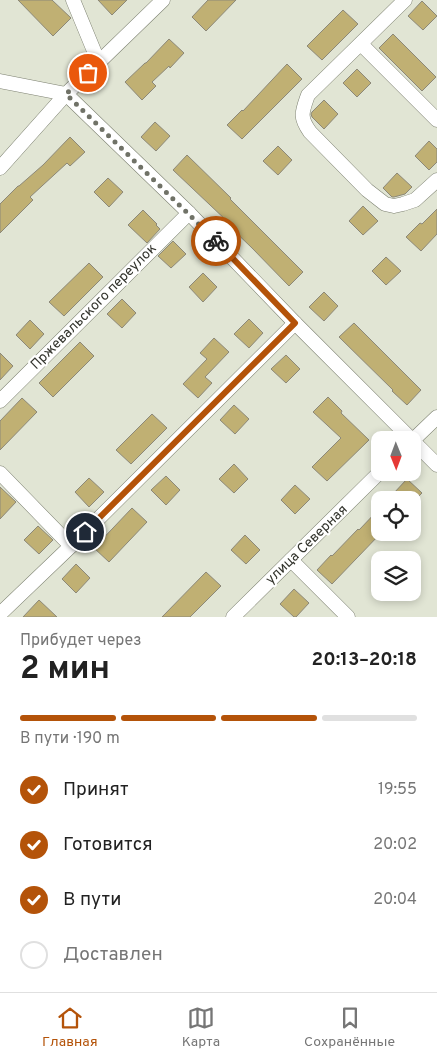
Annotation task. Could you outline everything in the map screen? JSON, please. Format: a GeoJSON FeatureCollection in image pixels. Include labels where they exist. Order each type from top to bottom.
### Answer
{"type":"FeatureCollection","features":[{"type":"Feature","properties":{"kind":"street"},"geometry":{"type":"LineString","coordinates":[[73,0],[99,63]]}},
{"type":"Feature","properties":{"kind":"street"},"geometry":{"type":"LineString","coordinates":[[0,168],[66,94],[163,0]]}},
{"type":"Feature","properties":{"kind":"street"},"geometry":{"type":"LineString","coordinates":[[405,0],[308,95],[302,114],[303,122],[310,132],[367,190],[385,204],[394,206],[415,200],[437,180]]}},
{"type":"Feature","properties":{"kind":"street"},"geometry":{"type":"LineString","coordinates":[[361,44],[437,120]]}},
{"type":"Feature","properties":{"kind":"street"},"geometry":{"type":"LineString","coordinates":[[0,81],[66,94],[189,213],[295,323],[404,431]]}},
{"type":"Feature","properties":{"kind":"street","name":"Пржевальского переулок"},"geometry":{"type":"LineString","coordinates":[[0,401],[189,213]]}},
{"type":"Feature","properties":{"kind":"street"},"geometry":{"type":"LineString","coordinates":[[0,614],[295,323]]}},
{"type":"Feature","properties":{"kind":"street"},"geometry":{"type":"LineString","coordinates":[[421,432],[437,417]]}},
{"type":"Feature","properties":{"kind":"street"},"geometry":{"type":"LineString","coordinates":[[421,448],[437,465]]}},
{"type":"Feature","properties":{"kind":"street"},"geometry":{"type":"LineString","coordinates":[[0,473],[71,546]]}},
{"type":"Feature","properties":{"kind":"street","name":"улица Северная"},"geometry":{"type":"LineString","coordinates":[[233,617],[371,481]]}},
{"type":"Feature","properties":{"kind":"street"},"geometry":{"type":"LineString","coordinates":[[292,560],[348,617]]}},
{"type":"Feature","properties":{"kind":"building"},"geometry":{"type":"Polygon","coordinates":[[[18,0],[52,0],[71,18],[53,36],[18,0]]]}},
{"type":"Feature","properties":{"kind":"building"},"geometry":{"type":"Polygon","coordinates":[[[98,0],[127,0],[112,15],[98,0]]]}},
{"type":"Feature","properties":{"kind":"building"},"geometry":{"type":"Polygon","coordinates":[[[208,0],[236,0],[206,31],[192,17],[208,0]]]}},
{"type":"Feature","properties":{"kind":"building"},"geometry":{"type":"Polygon","coordinates":[[[422,1],[437,16],[423,30],[408,16],[422,1]]]}},
{"type":"Feature","properties":{"kind":"building"},"geometry":{"type":"Polygon","coordinates":[[[343,10],[358,24],[322,60],[307,46],[343,10]]]}},
{"type":"Feature","properties":{"kind":"building"},"geometry":{"type":"Polygon","coordinates":[[[393,34],[436,77],[422,91],[379,48],[393,34]]]}},
{"type":"Feature","properties":{"kind":"building"},"geometry":{"type":"Polygon","coordinates":[[[169,39],[184,53],[170,68],[169,66],[152,82],[156,86],[142,100],[125,82],[169,39]]]}},
{"type":"Feature","properties":{"kind":"building"},"geometry":{"type":"Polygon","coordinates":[[[287,64],[302,79],[242,139],[227,125],[243,111],[287,64]]]}},
{"type":"Feature","properties":{"kind":"building"},"geometry":{"type":"Polygon","coordinates":[[[357,69],[371,83],[357,97],[343,83],[357,69]]]}},
{"type":"Feature","properties":{"kind":"building"},"geometry":{"type":"Polygon","coordinates":[[[324,100],[338,114],[324,129],[311,114],[324,100]]]}},
{"type":"Feature","properties":{"kind":"building"},"geometry":{"type":"Polygon","coordinates":[[[155,122],[170,136],[156,151],[141,137],[155,122]]]}},
{"type":"Feature","properties":{"kind":"building"},"geometry":{"type":"Polygon","coordinates":[[[70,137],[85,152],[70,166],[67,163],[30,197],[33,200],[0,233],[0,204],[43,165],[70,137]]]}},
{"type":"Feature","properties":{"kind":"building"},"geometry":{"type":"Polygon","coordinates":[[[429,141],[437,149],[437,162],[429,170],[415,156],[429,141]]]}},
{"type":"Feature","properties":{"kind":"building"},"geometry":{"type":"Polygon","coordinates":[[[278,146],[292,160],[278,175],[263,161],[278,146]]]}},
{"type":"Feature","properties":{"kind":"building"},"geometry":{"type":"Polygon","coordinates":[[[187,155],[303,272],[289,286],[226,223],[228,222],[173,170],[187,155]]]}},
{"type":"Feature","properties":{"kind":"building"},"geometry":{"type":"Polygon","coordinates":[[[397,173],[412,187],[405,194],[392,197],[383,188],[397,173]]]}},
{"type":"Feature","properties":{"kind":"building"},"geometry":{"type":"Polygon","coordinates":[[[108,178],[123,192],[109,207],[94,192],[108,178]]]}},
{"type":"Feature","properties":{"kind":"building"},"geometry":{"type":"Polygon","coordinates":[[[363,206],[378,221],[363,235],[349,221],[363,206]]]}},
{"type":"Feature","properties":{"kind":"building"},"geometry":{"type":"Polygon","coordinates":[[[437,209],[437,234],[421,251],[406,237],[437,209]]]}},
{"type":"Feature","properties":{"kind":"building"},"geometry":{"type":"Polygon","coordinates":[[[143,210],[160,229],[147,243],[128,225],[143,210]]]}},
{"type":"Feature","properties":{"kind":"building"},"geometry":{"type":"Polygon","coordinates":[[[173,241],[186,254],[171,268],[158,256],[173,241]]]}},
{"type":"Feature","properties":{"kind":"building"},"geometry":{"type":"Polygon","coordinates":[[[386,257],[401,271],[386,285],[372,271],[386,257]]]}},
{"type":"Feature","properties":{"kind":"building"},"geometry":{"type":"Polygon","coordinates":[[[89,263],[103,277],[64,316],[49,302],[89,263]]]}},
{"type":"Feature","properties":{"kind":"building"},"geometry":{"type":"Polygon","coordinates":[[[203,273],[217,287],[203,302],[189,287],[203,273]]]}},
{"type":"Feature","properties":{"kind":"building"},"geometry":{"type":"Polygon","coordinates":[[[324,292],[338,306],[324,321],[309,307],[324,292]]]}},
{"type":"Feature","properties":{"kind":"building"},"geometry":{"type":"Polygon","coordinates":[[[122,299],[136,313],[122,328],[107,314],[122,299]]]}},
{"type":"Feature","properties":{"kind":"building"},"geometry":{"type":"Polygon","coordinates":[[[249,319],[263,333],[249,348],[234,334],[249,319]]]}},
{"type":"Feature","properties":{"kind":"building"},"geometry":{"type":"Polygon","coordinates":[[[30,320],[44,334],[30,349],[16,335],[30,320]]]}},
{"type":"Feature","properties":{"kind":"building"},"geometry":{"type":"Polygon","coordinates":[[[354,323],[421,390],[407,405],[339,337],[354,323]]]}},
{"type":"Feature","properties":{"kind":"building"},"geometry":{"type":"Polygon","coordinates":[[[214,338],[229,352],[205,377],[212,383],[198,398],[183,384],[207,359],[200,353],[214,338]]]}},
{"type":"Feature","properties":{"kind":"building"},"geometry":{"type":"Polygon","coordinates":[[[80,342],[94,356],[53,397],[39,383],[80,342]]]}},
{"type":"Feature","properties":{"kind":"building"},"geometry":{"type":"Polygon","coordinates":[[[0,353],[13,366],[0,380],[0,353]]]}},
{"type":"Feature","properties":{"kind":"building"},"geometry":{"type":"Polygon","coordinates":[[[286,355],[300,369],[286,383],[271,369],[286,355]]]}},
{"type":"Feature","properties":{"kind":"building"},"geometry":{"type":"Polygon","coordinates":[[[328,397],[342,411],[341,413],[369,440],[327,481],[312,467],[341,438],[313,412],[328,397]]]}},
{"type":"Feature","properties":{"kind":"building"},"geometry":{"type":"Polygon","coordinates":[[[22,398],[37,412],[0,450],[0,421],[22,398]]]}},
{"type":"Feature","properties":{"kind":"building"},"geometry":{"type":"Polygon","coordinates":[[[234,405],[249,419],[235,434],[220,420],[234,405]]]}},
{"type":"Feature","properties":{"kind":"building"},"geometry":{"type":"Polygon","coordinates":[[[152,414],[167,428],[131,464],[116,450],[152,414]]]}},
{"type":"Feature","properties":{"kind":"building"},"geometry":{"type":"Polygon","coordinates":[[[234,464],[248,479],[234,493],[219,479],[234,464]]]}},
{"type":"Feature","properties":{"kind":"building"},"geometry":{"type":"Polygon","coordinates":[[[166,476],[180,490],[166,505],[151,490],[166,476]]]}},
{"type":"Feature","properties":{"kind":"building"},"geometry":{"type":"Polygon","coordinates":[[[89,478],[104,492],[89,507],[75,492],[89,478]]]}},
{"type":"Feature","properties":{"kind":"building"},"geometry":{"type":"Polygon","coordinates":[[[405,481],[409,481],[420,491],[396,491],[405,481]]]}},
{"type":"Feature","properties":{"kind":"building"},"geometry":{"type":"Polygon","coordinates":[[[295,485],[310,499],[295,514],[281,500],[295,485]]]}},
{"type":"Feature","properties":{"kind":"building"},"geometry":{"type":"Polygon","coordinates":[[[0,487],[16,502],[0,519],[0,487]]]}},
{"type":"Feature","properties":{"kind":"building"},"geometry":{"type":"Polygon","coordinates":[[[132,508],[147,522],[109,562],[94,548],[132,508]]]}},
{"type":"Feature","properties":{"kind":"building"},"geometry":{"type":"Polygon","coordinates":[[[371,517],[371,541],[373,541],[332,584],[317,570],[371,517]]]}},
{"type":"Feature","properties":{"kind":"building"},"geometry":{"type":"Polygon","coordinates":[[[38,526],[53,540],[39,554],[24,540],[38,526]]]}},
{"type":"Feature","properties":{"kind":"building"},"geometry":{"type":"Polygon","coordinates":[[[245,535],[260,550],[246,564],[231,550],[245,535]]]}},
{"type":"Feature","properties":{"kind":"building"},"geometry":{"type":"Polygon","coordinates":[[[76,564],[90,578],[76,593],[62,579],[76,564]]]}},
{"type":"Feature","properties":{"kind":"building"},"geometry":{"type":"Polygon","coordinates":[[[206,572],[221,586],[190,617],[162,617],[206,572]]]}},
{"type":"Feature","properties":{"kind":"building"},"geometry":{"type":"Polygon","coordinates":[[[294,589],[309,603],[296,617],[280,604],[294,589]]]}},
{"type":"Feature","properties":{"kind":"building"},"geometry":{"type":"Polygon","coordinates":[[[39,600],[57,617],[23,617],[39,600]]]}},
{"type":"Feature","properties":{"kind":"way so far"},"geometry":{"type":"LineString","coordinates":[[88,73],[66,94],[216,241]]}},
{"type":"Feature","properties":{"kind":"route"},"geometry":{"type":"LineString","coordinates":[[85,532],[295,323],[216,241]]}}]}
